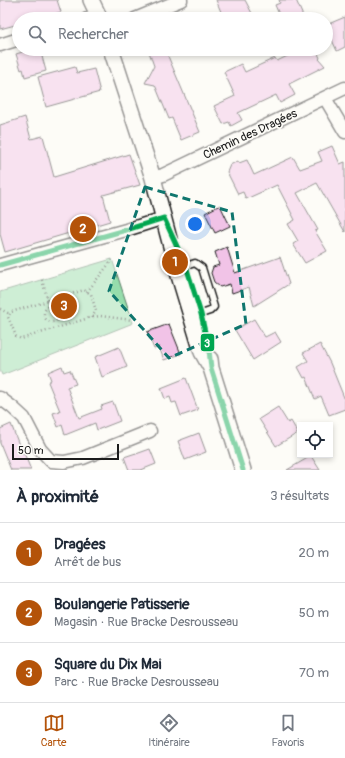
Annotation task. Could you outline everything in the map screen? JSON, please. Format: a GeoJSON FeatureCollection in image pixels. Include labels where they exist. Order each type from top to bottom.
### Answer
{"type":"FeatureCollection","features":[{"type":"Feature","properties":{"kind":"street"},"geometry":{"type":"LineString","coordinates":[[91,0],[94,12]]}},
{"type":"Feature","properties":{"kind":"street"},"geometry":{"type":"LineString","coordinates":[[153,12],[181,0]]}},
{"type":"Feature","properties":{"kind":"street"},"geometry":{"type":"LineString","coordinates":[[0,45],[12,41]]}},
{"type":"Feature","properties":{"kind":"street"},"geometry":{"type":"LineString","coordinates":[[113,56],[154,178],[177,269],[202,352],[211,368]]}},
{"type":"Feature","properties":{"kind":"street","name":"Chemin des Dragées"},"geometry":{"type":"LineString","coordinates":[[154,178],[345,88]]}},
{"type":"Feature","properties":{"kind":"street"},"geometry":{"type":"LineString","coordinates":[[325,98],[345,132]]}},
{"type":"Feature","properties":{"kind":"street"},"geometry":{"type":"LineString","coordinates":[[0,265],[164,218]]}},
{"type":"Feature","properties":{"kind":"street"},"geometry":{"type":"LineString","coordinates":[[164,218],[186,266],[201,314],[209,350],[211,368],[243,470]]}},
{"type":"Feature","properties":{"kind":"street"},"geometry":{"type":"LineString","coordinates":[[0,398],[24,418],[40,449],[51,461],[64,462],[83,458],[150,431]]}},
{"type":"Feature","properties":{"kind":"path"},"geometry":{"type":"LineString","coordinates":[[87,292],[112,260]]}},
{"type":"Feature","properties":{"kind":"path"},"geometry":{"type":"LineString","coordinates":[[42,280],[50,306]]}},
{"type":"Feature","properties":{"kind":"path"},"geometry":{"type":"LineString","coordinates":[[92,317],[96,310],[91,294],[84,290],[11,312],[8,317],[16,336],[21,339],[92,317],[100,316],[132,320]]}},
{"type":"Feature","properties":{"kind":"path"},"geometry":{"type":"LineString","coordinates":[[50,306],[55,306],[60,312],[60,318],[58,321],[53,323],[47,322],[44,317],[44,312],[47,307],[50,306]]}},
{"type":"Feature","properties":{"kind":"path"},"geometry":{"type":"LineString","coordinates":[[0,309],[10,314]]}},
{"type":"Feature","properties":{"kind":"highlighted area"},"geometry":{"type":"Polygon","coordinates":[[[145,187],[232,212],[246,324],[169,358],[109,291],[145,187]]]}},
{"type":"Feature","properties":{"kind":"green space"},"geometry":{"type":"Polygon","coordinates":[[[112,259],[133,323],[2,375],[0,370],[0,292],[112,259]]]}},
{"type":"Feature","properties":{"kind":"building"},"geometry":{"type":"Polygon","coordinates":[[[0,0],[57,0],[61,12],[12,12],[12,26],[0,29],[0,0]]]}},
{"type":"Feature","properties":{"kind":"building"},"geometry":{"type":"Polygon","coordinates":[[[216,0],[245,0],[251,12],[221,12],[216,0]]]}},
{"type":"Feature","properties":{"kind":"building"},"geometry":{"type":"Polygon","coordinates":[[[279,0],[296,0],[301,12],[278,12],[275,5],[280,3],[279,0]]]}},
{"type":"Feature","properties":{"kind":"building"},"geometry":{"type":"Polygon","coordinates":[[[345,17],[345,47],[337,51],[333,42],[333,22],[345,17]]]}},
{"type":"Feature","properties":{"kind":"building"},"geometry":{"type":"Polygon","coordinates":[[[17,56],[42,56],[46,71],[25,77],[23,69],[21,70],[17,56]]]}},
{"type":"Feature","properties":{"kind":"building"},"geometry":{"type":"Polygon","coordinates":[[[150,56],[168,56],[200,132],[181,140],[172,118],[169,119],[155,85],[145,83],[154,66],[150,56]]]}},
{"type":"Feature","properties":{"kind":"building"},"geometry":{"type":"Polygon","coordinates":[[[287,56],[319,56],[319,59],[325,66],[289,84],[295,95],[280,103],[276,95],[238,113],[242,120],[231,126],[229,122],[223,124],[214,106],[235,96],[224,72],[241,64],[245,72],[275,58],[277,61],[287,56]]]}},
{"type":"Feature","properties":{"kind":"building"},"geometry":{"type":"Polygon","coordinates":[[[75,67],[77,73],[94,69],[100,92],[46,107],[38,77],[75,67]]]}},
{"type":"Feature","properties":{"kind":"building"},"geometry":{"type":"Polygon","coordinates":[[[25,117],[31,139],[43,136],[54,177],[129,154],[140,185],[103,195],[110,221],[5,252],[0,234],[0,125],[25,117]]]}},
{"type":"Feature","properties":{"kind":"building"},"geometry":{"type":"Polygon","coordinates":[[[332,146],[340,164],[345,162],[345,232],[317,183],[297,193],[318,230],[315,231],[327,251],[305,263],[293,244],[298,241],[288,224],[295,220],[277,185],[246,199],[243,192],[238,194],[227,172],[230,165],[238,161],[239,163],[247,160],[254,175],[293,157],[300,169],[322,161],[318,152],[332,146]]]}},
{"type":"Feature","properties":{"kind":"building"},"geometry":{"type":"Polygon","coordinates":[[[220,205],[230,226],[215,233],[205,213],[220,205]]]}},
{"type":"Feature","properties":{"kind":"building"},"geometry":{"type":"Polygon","coordinates":[[[227,247],[235,273],[280,257],[289,284],[254,306],[249,287],[232,293],[230,284],[220,287],[214,282],[211,273],[213,267],[219,265],[215,252],[227,247]]]}},
{"type":"Feature","properties":{"kind":"building"},"geometry":{"type":"Polygon","coordinates":[[[254,319],[265,337],[275,332],[281,342],[253,360],[235,330],[254,319]]]}},
{"type":"Feature","properties":{"kind":"building"},"geometry":{"type":"Polygon","coordinates":[[[169,324],[181,354],[164,360],[159,347],[154,349],[147,332],[169,324]]]}},
{"type":"Feature","properties":{"kind":"building"},"geometry":{"type":"Polygon","coordinates":[[[320,344],[330,363],[345,400],[345,409],[329,415],[321,396],[315,399],[306,377],[304,378],[298,367],[308,361],[303,353],[320,344]]]}},
{"type":"Feature","properties":{"kind":"building"},"geometry":{"type":"Polygon","coordinates":[[[119,347],[127,367],[102,377],[95,357],[119,347]]]}},
{"type":"Feature","properties":{"kind":"building"},"geometry":{"type":"Polygon","coordinates":[[[62,366],[64,372],[70,370],[76,384],[67,387],[79,418],[102,409],[101,406],[113,402],[120,421],[97,430],[95,423],[65,435],[62,425],[58,427],[53,413],[60,411],[48,382],[51,380],[48,372],[62,366]]]}},
{"type":"Feature","properties":{"kind":"building"},"geometry":{"type":"Polygon","coordinates":[[[186,378],[198,410],[181,416],[176,402],[172,403],[170,397],[165,399],[161,388],[186,378]]]}},
{"type":"Feature","properties":{"kind":"building"},"geometry":{"type":"Polygon","coordinates":[[[278,407],[288,423],[291,421],[297,434],[276,446],[259,419],[278,407]]]}},
{"type":"Feature","properties":{"kind":"building"},"geometry":{"type":"Polygon","coordinates":[[[11,424],[22,453],[24,453],[31,470],[11,470],[0,443],[0,429],[11,424]]]}},
{"type":"Feature","properties":{"kind":"building"},"geometry":{"type":"Polygon","coordinates":[[[199,433],[206,452],[185,460],[178,441],[199,433]]]}},
{"type":"Feature","properties":{"kind":"building"},"geometry":{"type":"Polygon","coordinates":[[[150,449],[156,464],[141,470],[129,470],[124,457],[150,449]]]}},
{"type":"Feature","properties":{"kind":"building"},"geometry":{"type":"Polygon","coordinates":[[[308,458],[312,458],[320,470],[287,470],[308,458]]]}},
{"type":"Feature","properties":{"kind":"transit line","name":"3"},"geometry":{"type":"LineString","coordinates":[[164,218],[186,266],[201,314],[209,350],[211,368],[243,470]]}},
{"type":"Feature","properties":{"kind":"transit line","name":"3"},"geometry":{"type":"LineString","coordinates":[[0,265],[164,218]]}},
{"type":"Feature","properties":{"kind":"place","name":"Boulangerie Patisserie"},"geometry":{"type":"Point","coordinates":[83,229]}},
{"type":"Feature","properties":{"kind":"place","name":"Dragées"},"geometry":{"type":"Point","coordinates":[175,262]}},
{"type":"Feature","properties":{"kind":"place","name":"Square du Dix Mai"},"geometry":{"type":"Point","coordinates":[64,306]}}]}
